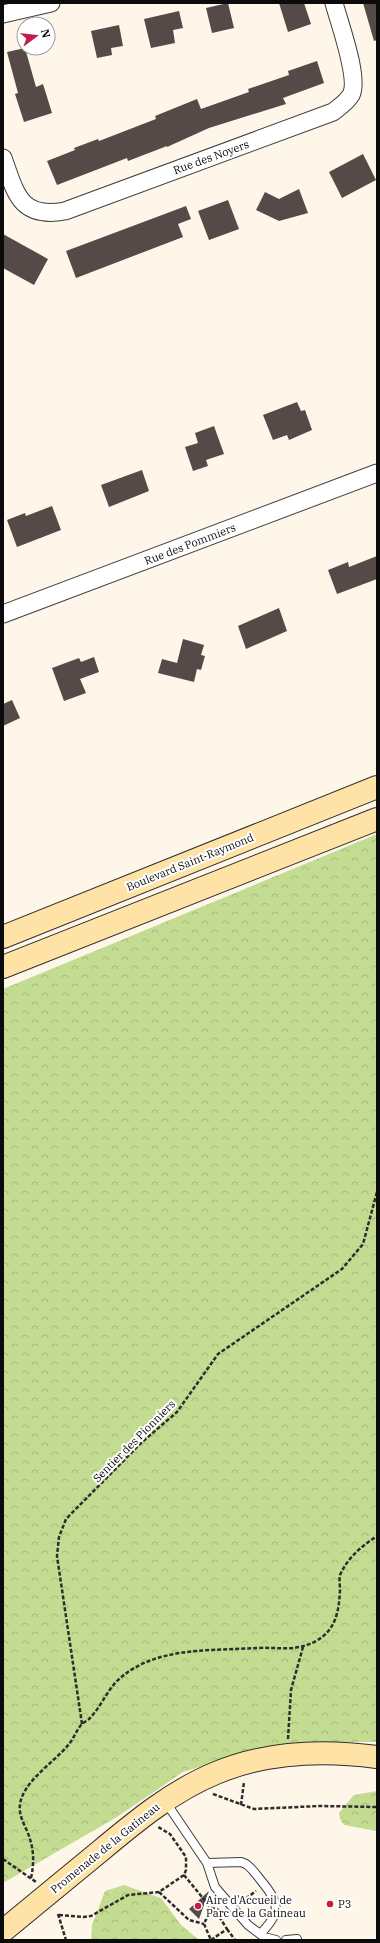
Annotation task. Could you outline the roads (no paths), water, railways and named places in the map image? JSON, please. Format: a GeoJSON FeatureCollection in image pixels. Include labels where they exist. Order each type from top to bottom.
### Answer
{"type":"FeatureCollection","features":[{"type":"Feature","properties":{"kind":"main road","name":"Boulevard Saint-Raymond"},"geometry":{"type":"LineString","coordinates":[[3,937],[377,788]]}},
{"type":"Feature","properties":{"kind":"main road"},"geometry":{"type":"LineString","coordinates":[[3,967],[377,819]]}},
{"type":"Feature","properties":{"kind":"main road","name":"Promenade de la Gatineau"},"geometry":{"type":"LineString","coordinates":[[3,1931],[141,1818],[164,1801],[192,1784],[217,1772],[246,1763],[322,1752],[377,1757]]}},
{"type":"Feature","properties":{"kind":"street"},"geometry":{"type":"LineString","coordinates":[[3,14],[52,3]]}},
{"type":"Feature","properties":{"kind":"street","name":"Rue des Noyers"},"geometry":{"type":"LineString","coordinates":[[3,158],[13,186],[27,206],[36,211],[52,213],[65,211],[333,112],[344,104],[352,94],[354,81],[334,3]]}},
{"type":"Feature","properties":{"kind":"street","name":"Rue des Pommiers"},"geometry":{"type":"LineString","coordinates":[[3,614],[377,473]]}},
{"type":"Feature","properties":{"kind":"lane"},"geometry":{"type":"LineString","coordinates":[[164,1801],[207,1864],[215,1887],[248,1925],[264,1937],[276,1940]]}},
{"type":"Feature","properties":{"kind":"lane"},"geometry":{"type":"LineString","coordinates":[[207,1864],[241,1862],[246,1864],[272,1894],[277,1911],[274,1920],[260,1934]]}},
{"type":"Feature","properties":{"kind":"lane"},"geometry":{"type":"LineString","coordinates":[[286,1940],[297,1939]]}},
{"type":"Feature","properties":{"kind":"place","name":"P3"},"geometry":{"type":"Point","coordinates":[330,1904]}},
{"type":"Feature","properties":{"kind":"place","name":"Aire d'Accueil de Parc de la Gatineau"},"geometry":{"type":"Point","coordinates":[198,1906]}}]}
